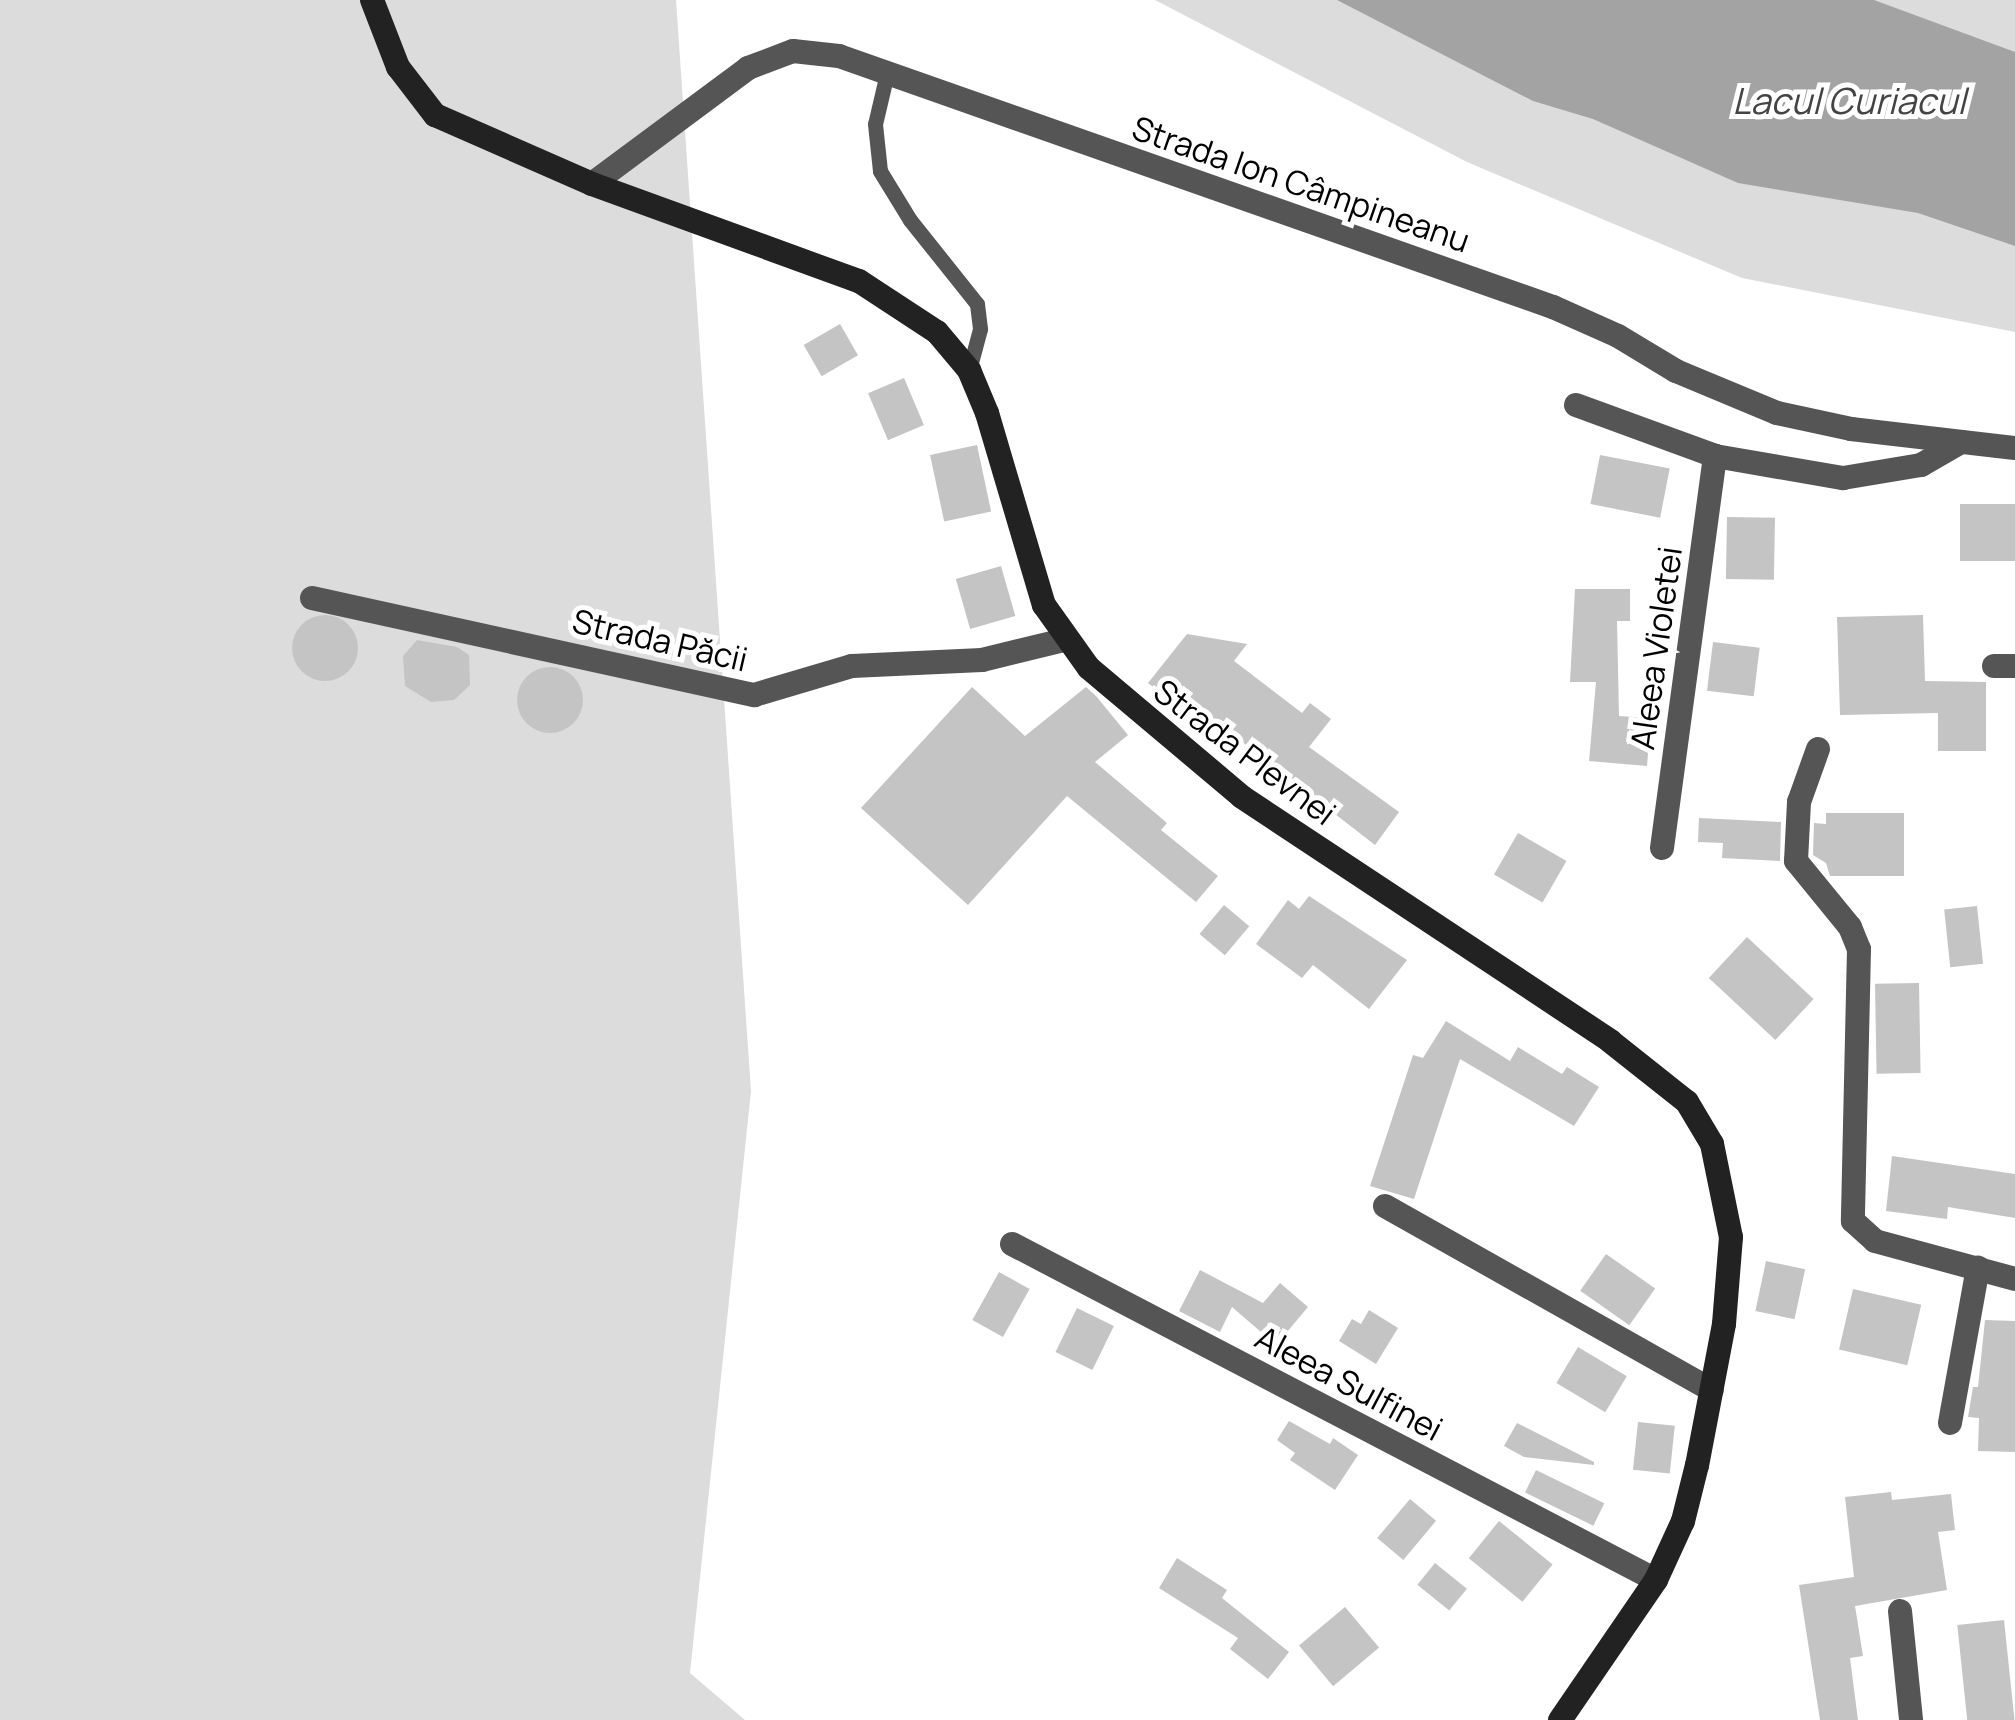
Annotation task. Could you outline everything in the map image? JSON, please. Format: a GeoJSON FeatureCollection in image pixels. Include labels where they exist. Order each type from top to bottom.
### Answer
{"type":"FeatureCollection","features":[{"type":"Feature","properties":{"kind":"main road","name":"Strada Plevnei"},"geometry":{"type":"LineString","coordinates":[[372,0],[398,67],[435,115],[592,184],[859,281],[938,332],[969,370],[987,413],[1031,574],[1064,640],[1126,704],[1242,797],[1610,1041],[1687,1102],[1712,1144],[1731,1237],[1712,1390],[1683,1521],[1656,1580],[1560,1720]]}},
{"type":"Feature","properties":{"kind":"street","name":"Strada Ion Câmpineanu"},"geometry":{"type":"LineString","coordinates":[[592,184],[748,68],[793,51],[839,56],[1553,307],[1618,335],[1676,371],[1777,413],[1851,429],[2015,448]]}},
{"type":"Feature","properties":{"kind":"street"},"geometry":{"type":"LineString","coordinates":[[1576,405],[1715,456],[1843,478],[1921,465],[1961,442]]}},
{"type":"Feature","properties":{"kind":"street","name":"Aleea Violetei"},"geometry":{"type":"LineString","coordinates":[[1662,848],[1715,456]]}},
{"type":"Feature","properties":{"kind":"street","name":"Strada Păcii"},"geometry":{"type":"LineString","coordinates":[[312,598],[754,695],[852,666],[982,660],[1064,640]]}},
{"type":"Feature","properties":{"kind":"street"},"geometry":{"type":"LineString","coordinates":[[1818,749],[1798,802],[1796,861],[1850,928],[1858,950],[1853,1221],[1859,1232],[1875,1241],[2015,1279]]}},
{"type":"Feature","properties":{"kind":"street"},"geometry":{"type":"LineString","coordinates":[[1385,1206],[1712,1390]]}},
{"type":"Feature","properties":{"kind":"street","name":"Aleea Sulfinei"},"geometry":{"type":"LineString","coordinates":[[1012,1244],[1656,1580]]}},
{"type":"Feature","properties":{"kind":"street"},"geometry":{"type":"LineString","coordinates":[[1950,1423],[1978,1268]]}},
{"type":"Feature","properties":{"kind":"street"},"geometry":{"type":"LineString","coordinates":[[1900,1611],[1911,1720]]}},
{"type":"Feature","properties":{"kind":"lane"},"geometry":{"type":"LineString","coordinates":[[887,73],[875,124],[880,171],[910,220],[977,304],[980,329],[969,370]]}},
{"type":"Feature","properties":{"kind":"shaded area"},"geometry":{"type":"Polygon","coordinates":[[[0,0],[676,0],[751,1091],[690,1673],[745,1720],[0,1720],[0,0]]]}},
{"type":"Feature","properties":{"kind":"shaded area"},"geometry":{"type":"Polygon","coordinates":[[[1155,0],[2015,0],[2015,332],[1742,278],[1467,162],[1155,0]]]}},
{"type":"Feature","properties":{"kind":"water","name":"Lacul Curiacul"},"geometry":{"type":"Polygon","coordinates":[[[1337,0],[1874,0],[2015,52],[2015,246],[1918,213],[1738,183],[1593,119],[1533,101],[1337,0]]]}},
{"type":"Feature","properties":{"kind":"building"},"geometry":{"type":"Polygon","coordinates":[[[840,324],[858,355],[822,376],[804,345],[840,324]]]}},
{"type":"Feature","properties":{"kind":"building"},"geometry":{"type":"Polygon","coordinates":[[[904,378],[924,425],[888,440],[868,393],[904,378]]]}},
{"type":"Feature","properties":{"kind":"building"},"geometry":{"type":"Polygon","coordinates":[[[977,445],[991,512],[944,521],[930,455],[977,445]]]}},
{"type":"Feature","properties":{"kind":"building"},"geometry":{"type":"Polygon","coordinates":[[[1600,455],[1670,469],[1660,518],[1590,504],[1600,455]]]}},
{"type":"Feature","properties":{"kind":"building"},"geometry":{"type":"Polygon","coordinates":[[[1960,504],[2015,504],[2015,561],[1960,561],[1960,504]]]}},
{"type":"Feature","properties":{"kind":"building"},"geometry":{"type":"Polygon","coordinates":[[[1727,517],[1775,518],[1774,580],[1726,579],[1727,517]]]}},
{"type":"Feature","properties":{"kind":"building"},"geometry":{"type":"Polygon","coordinates":[[[1001,566],[1015,616],[970,629],[956,579],[1001,566]]]}},
{"type":"Feature","properties":{"kind":"building"},"geometry":{"type":"Polygon","coordinates":[[[1575,589],[1630,589],[1630,621],[1617,621],[1619,716],[1651,718],[1647,766],[1589,761],[1596,682],[1570,682],[1575,589]]]}},
{"type":"Feature","properties":{"kind":"building"},"geometry":{"type":"Polygon","coordinates":[[[325,615],[348,625],[358,648],[348,671],[325,681],[302,671],[292,648],[302,625],[325,615]]]}},
{"type":"Feature","properties":{"kind":"building"},"geometry":{"type":"Polygon","coordinates":[[[1923,615],[1925,681],[1986,682],[1986,751],[1938,751],[1938,713],[1840,715],[1837,617],[1923,615]]]}},
{"type":"Feature","properties":{"kind":"building"},"geometry":{"type":"Polygon","coordinates":[[[1187,634],[1247,644],[1234,661],[1302,713],[1310,703],[1331,719],[1309,747],[1399,812],[1375,845],[1192,703],[1185,712],[1148,683],[1187,634]]]}},
{"type":"Feature","properties":{"kind":"building"},"geometry":{"type":"Polygon","coordinates":[[[417,640],[457,647],[469,655],[470,685],[454,700],[431,702],[405,686],[403,656],[417,640]]]}},
{"type":"Feature","properties":{"kind":"building"},"geometry":{"type":"Polygon","coordinates":[[[1713,642],[1760,648],[1754,696],[1707,691],[1713,642]]]}},
{"type":"Feature","properties":{"kind":"building"},"geometry":{"type":"Polygon","coordinates":[[[550,667],[573,677],[583,700],[573,723],[550,733],[527,723],[517,700],[527,677],[550,667]]]}},
{"type":"Feature","properties":{"kind":"building"},"geometry":{"type":"Polygon","coordinates":[[[972,687],[1025,736],[1086,687],[1096,696],[1128,735],[1095,762],[1167,823],[1161,830],[1218,876],[1196,902],[1067,796],[968,905],[861,808],[972,687]]]}},
{"type":"Feature","properties":{"kind":"building"},"geometry":{"type":"Polygon","coordinates":[[[1826,813],[1904,813],[1904,876],[1830,876],[1826,863],[1813,855],[1814,823],[1826,824],[1826,813]]]}},
{"type":"Feature","properties":{"kind":"building"},"geometry":{"type":"Polygon","coordinates":[[[1699,818],[1781,822],[1780,861],[1722,858],[1723,843],[1698,842],[1699,818]]]}},
{"type":"Feature","properties":{"kind":"building"},"geometry":{"type":"Polygon","coordinates":[[[1518,833],[1566,861],[1542,903],[1494,875],[1518,833]]]}},
{"type":"Feature","properties":{"kind":"building"},"geometry":{"type":"Polygon","coordinates":[[[1309,896],[1407,960],[1369,1009],[1313,965],[1302,978],[1256,944],[1288,900],[1299,909],[1309,896]]]}},
{"type":"Feature","properties":{"kind":"building"},"geometry":{"type":"Polygon","coordinates":[[[1224,905],[1249,926],[1225,955],[1200,934],[1224,905]]]}},
{"type":"Feature","properties":{"kind":"building"},"geometry":{"type":"Polygon","coordinates":[[[1977,906],[1983,964],[1950,967],[1944,909],[1977,906]]]}},
{"type":"Feature","properties":{"kind":"building"},"geometry":{"type":"Polygon","coordinates":[[[1747,937],[1814,999],[1775,1040],[1709,978],[1747,937]]]}},
{"type":"Feature","properties":{"kind":"building"},"geometry":{"type":"Polygon","coordinates":[[[1919,983],[1921,1073],[1877,1074],[1875,984],[1919,983]]]}},
{"type":"Feature","properties":{"kind":"building"},"geometry":{"type":"Polygon","coordinates":[[[1446,1021],[1510,1061],[1518,1047],[1562,1074],[1567,1067],[1599,1087],[1574,1126],[1460,1059],[1414,1199],[1370,1186],[1413,1055],[1423,1058],[1446,1021]]]}},
{"type":"Feature","properties":{"kind":"building"},"geometry":{"type":"Polygon","coordinates":[[[1892,1156],[2015,1174],[2015,1218],[1948,1207],[1947,1219],[1886,1211],[1892,1156]]]}},
{"type":"Feature","properties":{"kind":"building"},"geometry":{"type":"Polygon","coordinates":[[[1606,1254],[1655,1288],[1629,1325],[1580,1291],[1606,1254]]]}},
{"type":"Feature","properties":{"kind":"building"},"geometry":{"type":"Polygon","coordinates":[[[1766,1261],[1805,1269],[1795,1319],[1755,1311],[1766,1261]]]}},
{"type":"Feature","properties":{"kind":"building"},"geometry":{"type":"Polygon","coordinates":[[[1200,1270],[1263,1303],[1280,1283],[1308,1307],[1276,1345],[1232,1307],[1220,1332],[1179,1311],[1200,1270]]]}},
{"type":"Feature","properties":{"kind":"building"},"geometry":{"type":"Polygon","coordinates":[[[999,1272],[1030,1289],[1003,1337],[972,1320],[999,1272]]]}},
{"type":"Feature","properties":{"kind":"building"},"geometry":{"type":"Polygon","coordinates":[[[1853,1289],[1921,1305],[1907,1365],[1839,1349],[1853,1289]]]}},
{"type":"Feature","properties":{"kind":"building"},"geometry":{"type":"Polygon","coordinates":[[[1077,1308],[1114,1326],[1092,1370],[1056,1352],[1077,1308]]]}},
{"type":"Feature","properties":{"kind":"building"},"geometry":{"type":"Polygon","coordinates":[[[1369,1310],[1398,1328],[1376,1364],[1339,1341],[1352,1319],[1361,1324],[1369,1310]]]}},
{"type":"Feature","properties":{"kind":"building"},"geometry":{"type":"Polygon","coordinates":[[[1985,1320],[2015,1321],[2015,1452],[1978,1451],[1979,1418],[1968,1417],[1973,1387],[1978,1387],[1985,1320]]]}},
{"type":"Feature","properties":{"kind":"building"},"geometry":{"type":"Polygon","coordinates":[[[1578,1347],[1627,1376],[1605,1412],[1556,1383],[1578,1347]]]}},
{"type":"Feature","properties":{"kind":"building"},"geometry":{"type":"Polygon","coordinates":[[[1289,1421],[1330,1444],[1333,1438],[1358,1455],[1335,1490],[1290,1460],[1295,1453],[1277,1440],[1289,1421]]]}},
{"type":"Feature","properties":{"kind":"building"},"geometry":{"type":"Polygon","coordinates":[[[1638,1422],[1675,1426],[1670,1474],[1633,1470],[1638,1422]]]}},
{"type":"Feature","properties":{"kind":"building"},"geometry":{"type":"Polygon","coordinates":[[[1517,1423],[1594,1465],[1524,1457],[1504,1446],[1517,1423]]]}},
{"type":"Feature","properties":{"kind":"building"},"geometry":{"type":"Polygon","coordinates":[[[1536,1470],[1604,1503],[1593,1526],[1525,1492],[1536,1470]]]}},
{"type":"Feature","properties":{"kind":"building"},"geometry":{"type":"Polygon","coordinates":[[[1891,1492],[1892,1500],[1951,1494],[1955,1530],[1938,1532],[1947,1590],[1855,1606],[1863,1656],[1850,1658],[1858,1720],[1820,1720],[1799,1585],[1854,1577],[1845,1497],[1891,1492]]]}},
{"type":"Feature","properties":{"kind":"building"},"geometry":{"type":"Polygon","coordinates":[[[1410,1499],[1436,1521],[1403,1560],[1377,1538],[1410,1499]]]}},
{"type":"Feature","properties":{"kind":"building"},"geometry":{"type":"Polygon","coordinates":[[[1499,1521],[1553,1564],[1522,1602],[1469,1558],[1499,1521]]]}},
{"type":"Feature","properties":{"kind":"building"},"geometry":{"type":"Polygon","coordinates":[[[1177,1558],[1227,1590],[1222,1598],[1289,1652],[1268,1679],[1230,1649],[1238,1638],[1159,1588],[1177,1558]]]}},
{"type":"Feature","properties":{"kind":"building"},"geometry":{"type":"Polygon","coordinates":[[[1435,1563],[1467,1589],[1449,1611],[1417,1585],[1435,1563]]]}},
{"type":"Feature","properties":{"kind":"building"},"geometry":{"type":"Polygon","coordinates":[[[1345,1607],[1379,1648],[1333,1686],[1299,1646],[1345,1607]]]}},
{"type":"Feature","properties":{"kind":"building"},"geometry":{"type":"Polygon","coordinates":[[[2004,1620],[2015,1720],[1967,1720],[1957,1625],[2004,1620]]]}}]}
